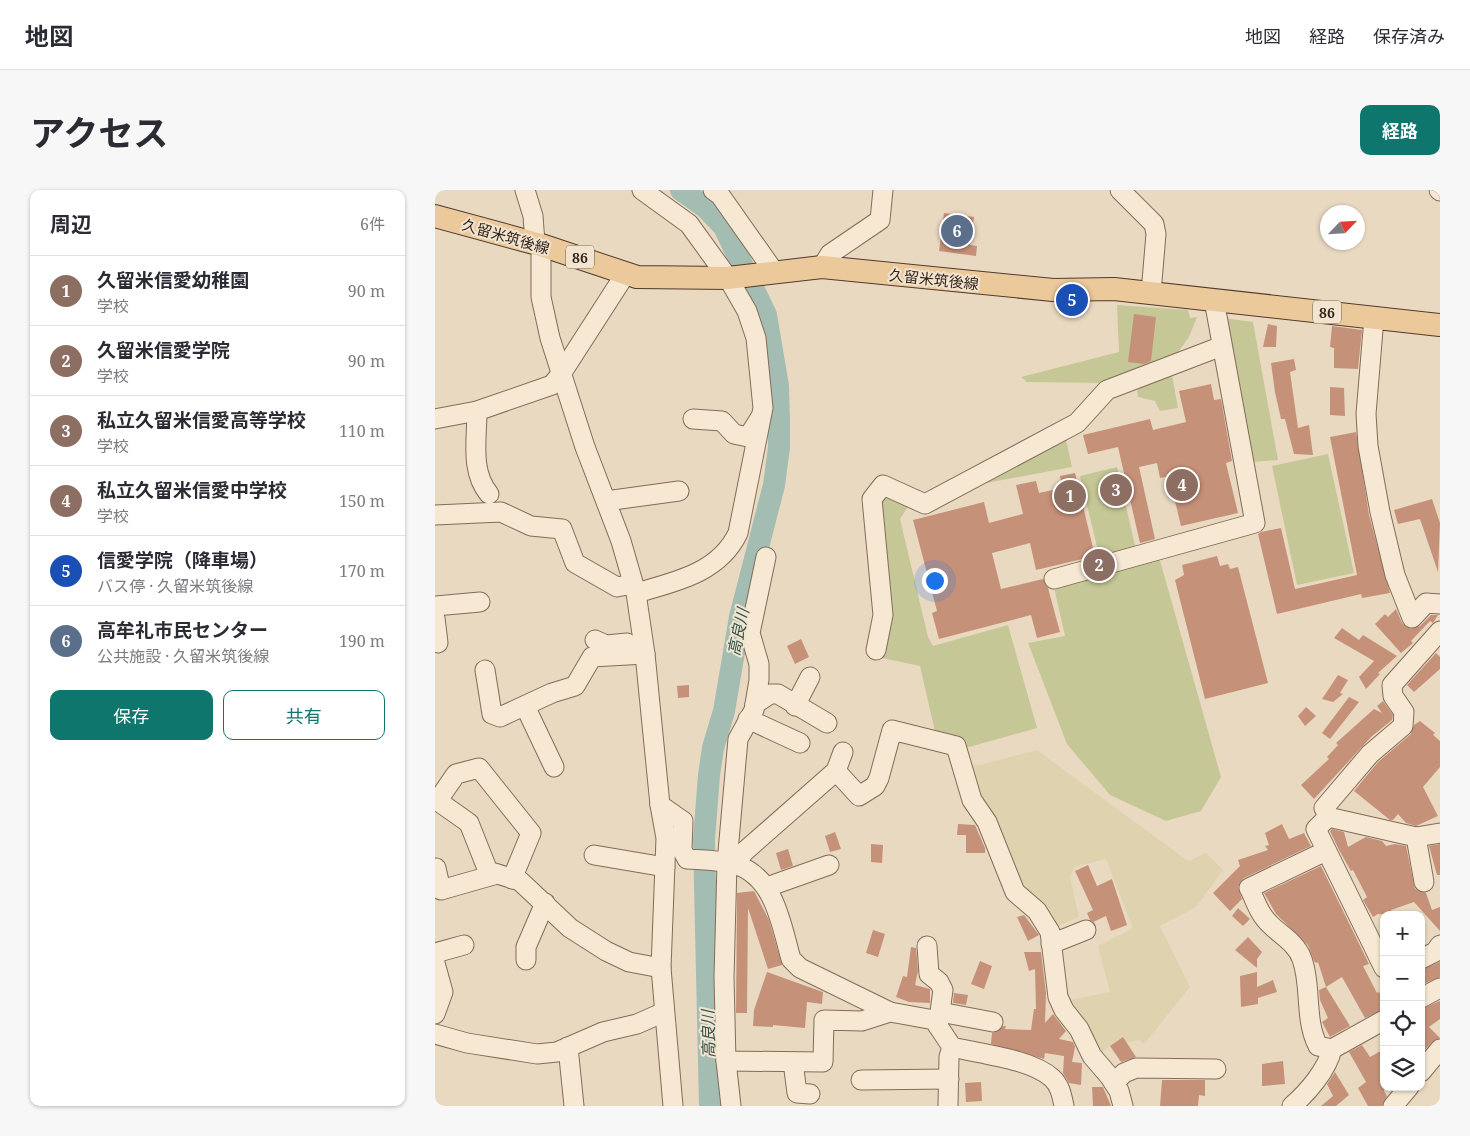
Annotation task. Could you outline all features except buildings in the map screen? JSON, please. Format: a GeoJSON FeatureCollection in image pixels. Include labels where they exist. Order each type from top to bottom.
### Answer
{"type":"FeatureCollection","features":[{"type":"Feature","properties":{"kind":"main road","name":"久留米筑後線"},"geometry":{"type":"LineString","coordinates":[[435,216],[538,244],[637,277],[730,277],[822,267],[976,284],[1053,290],[1114,289],[1440,326]]}},
{"type":"Feature","properties":{"kind":"street"},"geometry":{"type":"LineString","coordinates":[[525,190],[533,216],[538,244],[541,297],[561,374],[635,589],[644,648],[660,805],[666,838],[661,968],[673,1106]]}},
{"type":"Feature","properties":{"kind":"street"},"geometry":{"type":"LineString","coordinates":[[435,515],[501,512],[531,526],[562,529],[575,563],[617,587],[635,589],[679,580],[708,568],[731,549],[739,533],[762,415],[755,338],[747,311],[730,277],[689,224],[642,190]]}},
{"type":"Feature","properties":{"kind":"street"},"geometry":{"type":"LineString","coordinates":[[822,267],[830,254],[880,220],[883,190]]}},
{"type":"Feature","properties":{"kind":"street"},"geometry":{"type":"LineString","coordinates":[[1120,190],[1154,224],[1156,234],[1151,293]]}},
{"type":"Feature","properties":{"kind":"street"},"geometry":{"type":"LineString","coordinates":[[719,192],[775,273]]}},
{"type":"Feature","properties":{"kind":"street"},"geometry":{"type":"LineString","coordinates":[[435,419],[477,411],[552,385],[626,273]]}},
{"type":"Feature","properties":{"kind":"street"},"geometry":{"type":"LineString","coordinates":[[1053,579],[1255,523],[1214,300]]}},
{"type":"Feature","properties":{"kind":"street"},"geometry":{"type":"LineString","coordinates":[[1374,318],[1366,414],[1368,446],[1380,512],[1395,575],[1412,618],[1426,603],[1440,604]]}},
{"type":"Feature","properties":{"kind":"street"},"geometry":{"type":"LineString","coordinates":[[876,650],[883,615],[872,500],[883,485],[925,504],[1077,423],[1107,390],[1222,346]]}},
{"type":"Feature","properties":{"kind":"street"},"geometry":{"type":"LineString","coordinates":[[477,411],[476,471],[480,483],[489,494]]}},
{"type":"Feature","properties":{"kind":"street"},"geometry":{"type":"LineString","coordinates":[[693,418],[721,421],[734,434],[748,437],[762,415]]}},
{"type":"Feature","properties":{"kind":"street"},"geometry":{"type":"LineString","coordinates":[[605,501],[679,491]]}},
{"type":"Feature","properties":{"kind":"street"},"geometry":{"type":"LineString","coordinates":[[731,1106],[726,1061],[724,967],[727,863],[738,740],[752,711],[759,664],[750,633],[766,557]]}},
{"type":"Feature","properties":{"kind":"street"},"geometry":{"type":"LineString","coordinates":[[435,606],[480,602]]}},
{"type":"Feature","properties":{"kind":"street"},"geometry":{"type":"LineString","coordinates":[[435,618],[438,643]]}},
{"type":"Feature","properties":{"kind":"street"},"geometry":{"type":"LineString","coordinates":[[1440,631],[1392,685],[1393,696],[1404,712],[1403,726],[1371,754],[1323,808],[1328,817],[1416,837],[1440,833]]}},
{"type":"Feature","properties":{"kind":"street"},"geometry":{"type":"LineString","coordinates":[[595,640],[606,645],[644,648]]}},
{"type":"Feature","properties":{"kind":"street"},"geometry":{"type":"LineString","coordinates":[[485,670],[492,714],[499,717],[552,692],[575,686],[592,657],[644,648]]}},
{"type":"Feature","properties":{"kind":"street"},"geometry":{"type":"LineString","coordinates":[[795,706],[810,677]]}},
{"type":"Feature","properties":{"kind":"street"},"geometry":{"type":"LineString","coordinates":[[752,711],[770,694],[778,694],[795,706],[827,723]]}},
{"type":"Feature","properties":{"kind":"street"},"geometry":{"type":"LineString","coordinates":[[525,706],[554,766]]}},
{"type":"Feature","properties":{"kind":"street"},"geometry":{"type":"LineString","coordinates":[[752,711],[800,743]]}},
{"type":"Feature","properties":{"kind":"street"},"geometry":{"type":"LineString","coordinates":[[836,771],[859,796],[875,786],[879,778],[892,730],[956,746],[972,800],[987,822],[1006,874],[1015,892],[1037,910],[1050,932],[1058,997],[1064,1010],[1079,1028],[1091,1056],[1114,1083],[1123,1106]]}},
{"type":"Feature","properties":{"kind":"street"},"geometry":{"type":"LineString","coordinates":[[727,863],[745,851],[836,771],[843,752]]}},
{"type":"Feature","properties":{"kind":"street"},"geometry":{"type":"LineString","coordinates":[[435,868],[441,890],[505,876],[531,833],[479,768],[456,774],[436,800],[469,823],[488,872],[505,876],[521,881],[570,928],[606,951],[629,962],[661,968]]}},
{"type":"Feature","properties":{"kind":"street"},"geometry":{"type":"LineString","coordinates":[[660,805],[683,821],[682,850],[687,858],[727,863],[751,870],[767,887],[791,959],[800,968],[890,1012],[934,1020],[993,1022]]}},
{"type":"Feature","properties":{"kind":"street"},"geometry":{"type":"LineString","coordinates":[[1328,817],[1316,829],[1380,960]]}},
{"type":"Feature","properties":{"kind":"street"},"geometry":{"type":"LineString","coordinates":[[1416,837],[1424,882]]}},
{"type":"Feature","properties":{"kind":"street"},"geometry":{"type":"LineString","coordinates":[[1327,851],[1249,888],[1263,917],[1293,944],[1301,956],[1306,973],[1311,1033],[1318,1046],[1332,1049],[1380,1022]]}},
{"type":"Feature","properties":{"kind":"street"},"geometry":{"type":"LineString","coordinates":[[594,854],[665,867]]}},
{"type":"Feature","properties":{"kind":"street"},"geometry":{"type":"LineString","coordinates":[[767,887],[829,865]]}},
{"type":"Feature","properties":{"kind":"street"},"geometry":{"type":"LineString","coordinates":[[526,960],[526,947],[545,903]]}},
{"type":"Feature","properties":{"kind":"street"},"geometry":{"type":"LineString","coordinates":[[1051,944],[1086,930]]}},
{"type":"Feature","properties":{"kind":"street"},"geometry":{"type":"LineString","coordinates":[[435,953],[464,945]]}},
{"type":"Feature","properties":{"kind":"street"},"geometry":{"type":"LineString","coordinates":[[1425,957],[1435,952],[1440,945]]}},
{"type":"Feature","properties":{"kind":"street"},"geometry":{"type":"LineString","coordinates":[[927,946],[929,974],[939,982],[943,990],[939,1019],[952,1047],[949,1057],[948,1106]]}},
{"type":"Feature","properties":{"kind":"street"},"geometry":{"type":"LineString","coordinates":[[435,964],[443,992],[435,1014]]}},
{"type":"Feature","properties":{"kind":"street"},"geometry":{"type":"LineString","coordinates":[[1425,996],[1440,988]]}},
{"type":"Feature","properties":{"kind":"street"},"geometry":{"type":"LineString","coordinates":[[435,1034],[467,1043],[537,1054],[557,1052],[603,1032],[637,1024],[664,1012]]}},
{"type":"Feature","properties":{"kind":"street"},"geometry":{"type":"LineString","coordinates":[[726,1061],[823,1062],[824,1020],[862,1021],[890,1012]]}},
{"type":"Feature","properties":{"kind":"street"},"geometry":{"type":"LineString","coordinates":[[568,1047],[574,1106]]}},
{"type":"Feature","properties":{"kind":"street"},"geometry":{"type":"LineString","coordinates":[[952,1047],[1038,1067],[1054,1079],[1062,1095],[1064,1106]]}},
{"type":"Feature","properties":{"kind":"street"},"geometry":{"type":"LineString","coordinates":[[1292,1106],[1303,1097],[1329,1060],[1332,1049]]}},
{"type":"Feature","properties":{"kind":"street"},"geometry":{"type":"LineString","coordinates":[[1425,1067],[1440,1050]]}},
{"type":"Feature","properties":{"kind":"street"},"geometry":{"type":"LineString","coordinates":[[793,1062],[797,1093],[809,1094]]}},
{"type":"Feature","properties":{"kind":"street"},"geometry":{"type":"LineString","coordinates":[[1114,1083],[1124,1073],[1136,1068],[1216,1069]]}},
{"type":"Feature","properties":{"kind":"street"},"geometry":{"type":"LineString","coordinates":[[861,1080],[949,1079]]}},
{"type":"Feature","properties":{"kind":"street"},"geometry":{"type":"LineString","coordinates":[[1393,1106],[1406,1091]]}},
{"type":"Feature","properties":{"kind":"shaded area"},"geometry":{"type":"Polygon","coordinates":[[[1037,750],[1188,861],[1206,853],[1223,870],[1196,907],[1160,926],[1190,987],[1144,1044],[1139,1040],[1126,1043],[1118,1039],[1098,1056],[1061,1002],[1110,992],[1098,946],[1133,928],[1106,859],[1074,867],[1070,878],[1079,917],[1053,928],[1028,899],[967,768],[1037,750]]]}},
{"type":"Feature","properties":{"kind":"green space"},"geometry":{"type":"Polygon","coordinates":[[[1117,305],[1188,310],[1190,318],[1197,317],[1189,337],[1174,358],[1105,383],[1027,382],[1021,377],[1119,352],[1117,305]]]}},
{"type":"Feature","properties":{"kind":"green space"},"geometry":{"type":"Polygon","coordinates":[[[1223,318],[1253,322],[1278,460],[1251,462],[1223,318]]]}},
{"type":"Feature","properties":{"kind":"green space"},"geometry":{"type":"Polygon","coordinates":[[[1172,375],[1178,408],[1160,411],[1155,401],[1138,397],[1137,387],[1172,375]]]}},
{"type":"Feature","properties":{"kind":"green space"},"geometry":{"type":"Polygon","coordinates":[[[1065,435],[1072,467],[965,487],[1065,435]]]}},
{"type":"Feature","properties":{"kind":"green space"},"geometry":{"type":"Polygon","coordinates":[[[1328,454],[1354,573],[1297,585],[1272,466],[1328,454]]]}},
{"type":"Feature","properties":{"kind":"green space"},"geometry":{"type":"Polygon","coordinates":[[[1117,467],[1136,550],[1100,559],[1080,476],[1117,467]]]}},
{"type":"Feature","properties":{"kind":"green space"},"geometry":{"type":"Polygon","coordinates":[[[886,494],[909,505],[900,519],[928,637],[933,646],[1008,625],[1037,728],[962,749],[936,736],[920,666],[882,658],[890,626],[879,501],[886,494]]]}},
{"type":"Feature","properties":{"kind":"green space"},"geometry":{"type":"Polygon","coordinates":[[[1159,557],[1221,777],[1201,811],[1166,821],[1110,795],[1067,744],[1028,643],[1065,636],[1054,587],[1159,557]]]}},
{"type":"Feature","properties":{"kind":"waterway","name":"高良川"},"geometry":{"type":"LineString","coordinates":[[681,190],[705,207],[724,227],[766,315],[778,386],[779,447],[774,485],[740,617],[724,711],[713,748],[709,775],[704,840],[710,1106]]}},
{"type":"Feature","properties":{"kind":"place","name":"高牟礼市民センター"},"geometry":{"type":"Point","coordinates":[957,231]}},
{"type":"Feature","properties":{"kind":"place","name":"信愛学院（降車場）"},"geometry":{"type":"Point","coordinates":[1072,300]}},
{"type":"Feature","properties":{"kind":"place","name":"私立久留米信愛中学校"},"geometry":{"type":"Point","coordinates":[1182,485]}},
{"type":"Feature","properties":{"kind":"place","name":"私立久留米信愛高等学校"},"geometry":{"type":"Point","coordinates":[1116,490]}},
{"type":"Feature","properties":{"kind":"place","name":"久留米信愛幼稚園"},"geometry":{"type":"Point","coordinates":[1070,496]}},
{"type":"Feature","properties":{"kind":"place","name":"久留米信愛学院"},"geometry":{"type":"Point","coordinates":[1099,565]}}]}
